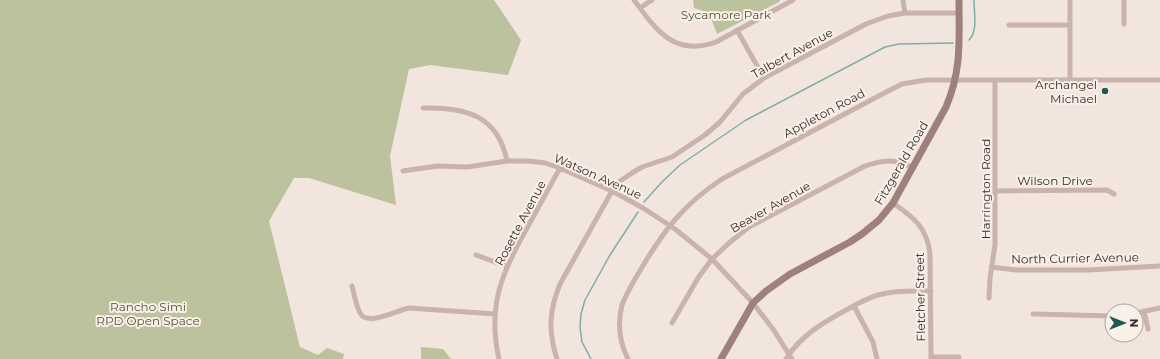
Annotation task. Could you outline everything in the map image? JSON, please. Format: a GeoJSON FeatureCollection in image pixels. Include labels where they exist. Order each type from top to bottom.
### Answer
{"type":"FeatureCollection","features":[{"type":"Feature","properties":{"kind":"main road","name":"Fitzgerald Road"},"geometry":{"type":"LineString","coordinates":[[721,359],[753,303],[781,280],[862,234],[879,220],[893,203],[946,107],[956,80],[959,52],[959,0]]}},
{"type":"Feature","properties":{"kind":"street"},"geometry":{"type":"LineString","coordinates":[[640,8],[652,0]]}},
{"type":"Feature","properties":{"kind":"street"},"geometry":{"type":"LineString","coordinates":[[635,2],[661,34],[686,46],[706,45],[716,42],[787,1],[793,0]]}},
{"type":"Feature","properties":{"kind":"street"},"geometry":{"type":"LineString","coordinates":[[903,0],[906,13]]}},
{"type":"Feature","properties":{"kind":"street"},"geometry":{"type":"LineString","coordinates":[[1070,0],[1070,80]]}},
{"type":"Feature","properties":{"kind":"street"},"geometry":{"type":"LineString","coordinates":[[1124,0],[1124,24]]}},
{"type":"Feature","properties":{"kind":"street","name":"Talbert Avenue"},"geometry":{"type":"LineString","coordinates":[[557,359],[550,329],[554,298],[560,284],[612,191],[620,182],[642,167],[672,157],[705,135],[720,122],[743,94],[764,78],[866,24],[888,16],[906,13],[959,13]]}},
{"type":"Feature","properties":{"kind":"street"},"geometry":{"type":"LineString","coordinates":[[1009,25],[1070,25]]}},
{"type":"Feature","properties":{"kind":"street"},"geometry":{"type":"LineString","coordinates":[[737,30],[764,78]]}},
{"type":"Feature","properties":{"kind":"street","name":"Harrington Road"},"geometry":{"type":"LineString","coordinates":[[989,298],[991,267],[995,245],[995,80]]}},
{"type":"Feature","properties":{"kind":"street","name":"Appleton Road"},"geometry":{"type":"LineString","coordinates":[[628,359],[620,341],[619,315],[622,305],[653,249],[670,225],[693,201],[722,179],[890,90],[902,84],[915,81],[1160,80]]}},
{"type":"Feature","properties":{"kind":"street"},"geometry":{"type":"LineString","coordinates":[[423,108],[461,111],[480,117],[490,125],[499,137],[505,150],[507,160]]}},
{"type":"Feature","properties":{"kind":"street","name":"Watson Avenue"},"geometry":{"type":"LineString","coordinates":[[402,171],[437,166],[467,167],[507,160],[545,163],[612,191],[670,225],[712,259],[753,303],[773,329],[790,356]]}},
{"type":"Feature","properties":{"kind":"street","name":"Beaver Avenue"},"geometry":{"type":"LineString","coordinates":[[672,323],[698,278],[712,259],[749,227],[864,166],[879,161],[889,160],[900,162],[913,168]]}},
{"type":"Feature","properties":{"kind":"street","name":"Rosette Avenue"},"geometry":{"type":"LineString","coordinates":[[499,359],[495,339],[495,314],[498,291],[506,266],[560,168]]}},
{"type":"Feature","properties":{"kind":"street","name":"Wilson Drive"},"geometry":{"type":"LineString","coordinates":[[995,191],[1107,190],[1114,194]]}},
{"type":"Feature","properties":{"kind":"street","name":"Fletcher Street"},"geometry":{"type":"LineString","coordinates":[[893,203],[915,220],[926,235],[930,253],[930,358]]}},
{"type":"Feature","properties":{"kind":"street"},"geometry":{"type":"LineString","coordinates":[[476,255],[506,266]]}},
{"type":"Feature","properties":{"kind":"street","name":"North Currier Avenue"},"geometry":{"type":"LineString","coordinates":[[991,267],[1016,270],[1088,270],[1160,266]]}},
{"type":"Feature","properties":{"kind":"street"},"geometry":{"type":"LineString","coordinates":[[352,286],[359,312],[362,317],[367,319],[409,308],[495,314]]}},
{"type":"Feature","properties":{"kind":"street"},"geometry":{"type":"LineString","coordinates":[[786,359],[812,330],[871,297],[886,293],[930,291]]}},
{"type":"Feature","properties":{"kind":"street"},"geometry":{"type":"LineString","coordinates":[[854,306],[873,342],[877,359]]}},
{"type":"Feature","properties":{"kind":"street"},"geometry":{"type":"LineString","coordinates":[[1148,329],[1144,311],[1160,308]]}},
{"type":"Feature","properties":{"kind":"street"},"geometry":{"type":"LineString","coordinates":[[1033,314],[1104,316]]}},
{"type":"Feature","properties":{"kind":"street"},"geometry":{"type":"LineString","coordinates":[[930,358],[959,357]]}},
{"type":"Feature","properties":{"kind":"green space","name":"Rancho Simi RPD Open Space"},"geometry":{"type":"Polygon","coordinates":[[[0,0],[494,0],[521,40],[508,75],[430,65],[409,69],[390,156],[396,205],[309,178],[294,178],[269,221],[300,347],[318,355],[327,348],[344,354],[343,359],[0,359],[0,0]]]}},
{"type":"Feature","properties":{"kind":"green space","name":"Sycamore Park"},"geometry":{"type":"Polygon","coordinates":[[[693,0],[780,0],[779,2],[717,34],[709,13],[694,8],[693,0]]]}},
{"type":"Feature","properties":{"kind":"green space"},"geometry":{"type":"Polygon","coordinates":[[[421,347],[443,349],[451,359],[421,359],[421,347]]]}},
{"type":"Feature","properties":{"kind":"waterway"},"geometry":{"type":"LineString","coordinates":[[969,40],[975,27],[974,0]]}},
{"type":"Feature","properties":{"kind":"waterway"},"geometry":{"type":"LineString","coordinates":[[644,202],[680,165],[746,120],[885,47],[899,44],[953,43]]}},
{"type":"Feature","properties":{"kind":"waterway"},"geometry":{"type":"LineString","coordinates":[[591,359],[582,342],[580,327],[581,314],[585,300],[610,255],[638,212]]}},
{"type":"Feature","properties":{"kind":"place","name":"Archangel Michael"},"geometry":{"type":"Point","coordinates":[1105,91]}}]}
